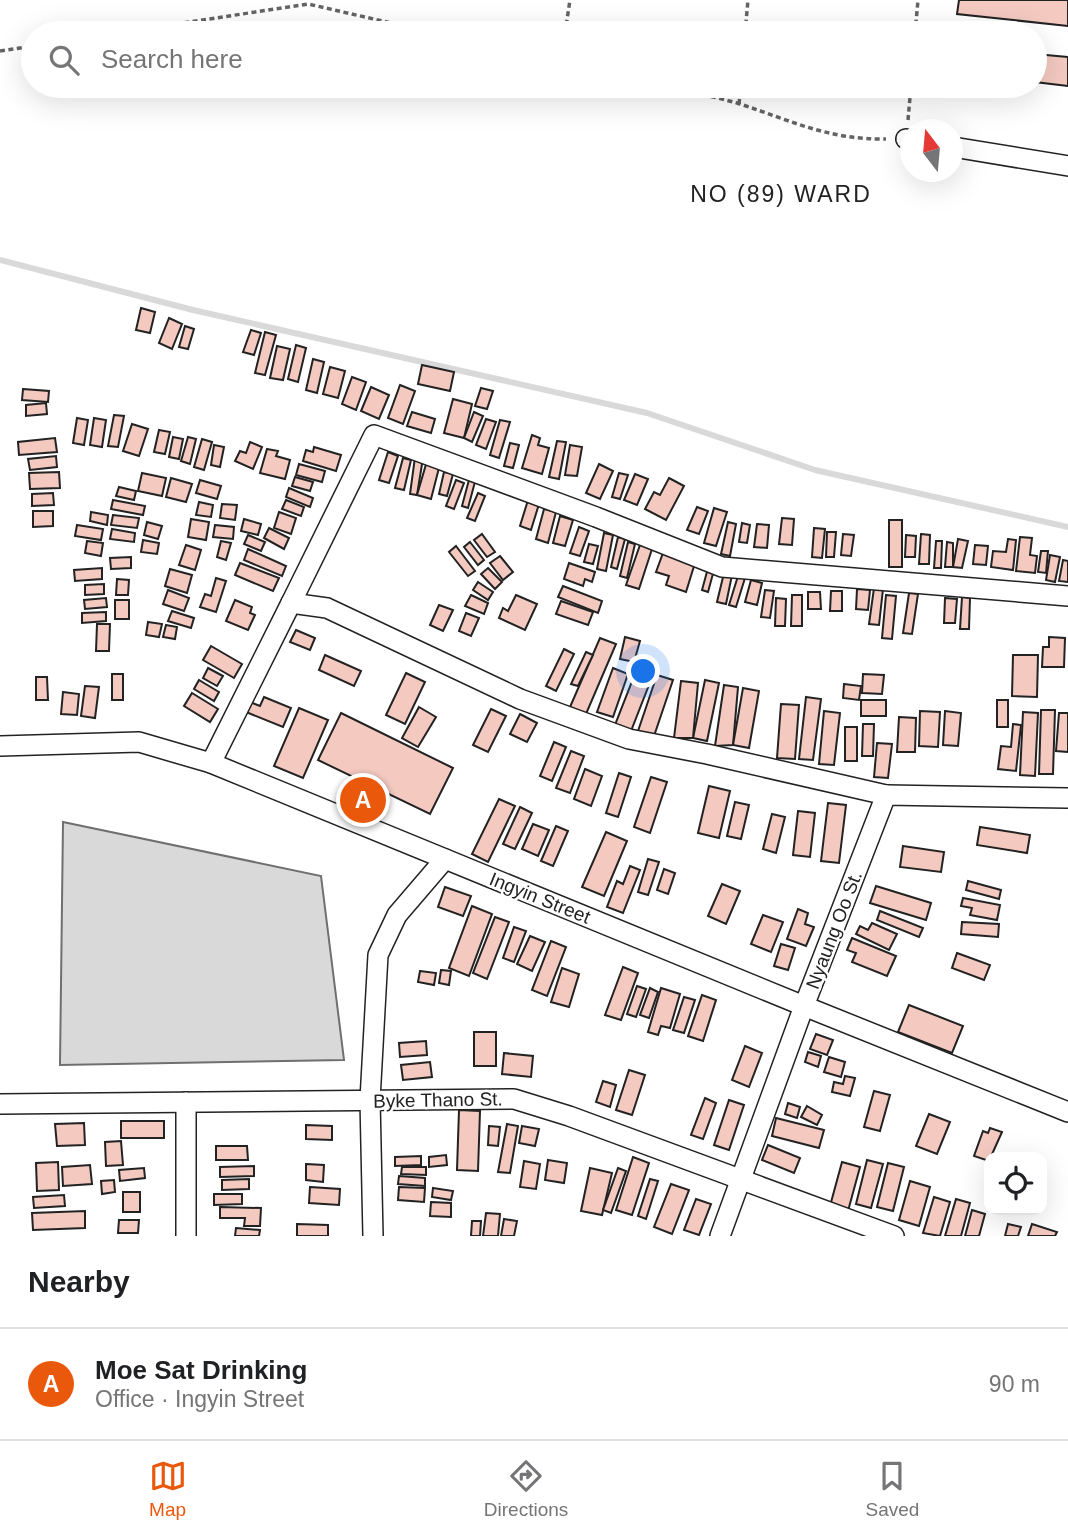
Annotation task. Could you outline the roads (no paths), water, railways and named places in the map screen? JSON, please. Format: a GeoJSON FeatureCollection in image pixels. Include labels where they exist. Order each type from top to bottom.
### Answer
{"type":"FeatureCollection","features":[{"type":"Feature","properties":{"kind":"street"},"geometry":{"type":"LineString","coordinates":[[963,149],[1068,166]]}},
{"type":"Feature","properties":{"kind":"street"},"geometry":{"type":"LineString","coordinates":[[211,763],[374,435],[722,567],[1068,596]]}},
{"type":"Feature","properties":{"kind":"street"},"geometry":{"type":"LineString","coordinates":[[291,603],[327,608],[520,699],[629,739],[886,795],[1068,799]]}},
{"type":"Feature","properties":{"kind":"street","name":"Ingyin Street"},"geometry":{"type":"LineString","coordinates":[[0,746],[139,742],[211,763],[1068,1112]]}},
{"type":"Feature","properties":{"kind":"street","name":"Nyaung Oo St."},"geometry":{"type":"LineString","coordinates":[[720,1236],[804,1006],[886,795]]}},
{"type":"Feature","properties":{"kind":"street"},"geometry":{"type":"LineString","coordinates":[[373,1236],[370,1100],[378,955],[397,915],[445,859]]}},
{"type":"Feature","properties":{"kind":"street","name":"Byke Thano St."},"geometry":{"type":"LineString","coordinates":[[0,1104],[514,1099],[569,1116],[894,1236]]}},
{"type":"Feature","properties":{"kind":"street"},"geometry":{"type":"LineString","coordinates":[[186,1102],[186,1236]]}},
{"type":"Feature","properties":{"kind":"waterway"},"geometry":{"type":"LineString","coordinates":[[0,260],[193,310],[647,413],[815,470],[1068,527]]}},
{"type":"Feature","properties":{"kind":"place","name":"Moe Sat Drinking"},"geometry":{"type":"Point","coordinates":[363,800]}},
{"type":"Feature","properties":{"kind":"district","name":"NO (89) WARD"},"geometry":{"type":"Point","coordinates":[781,194]}}]}
